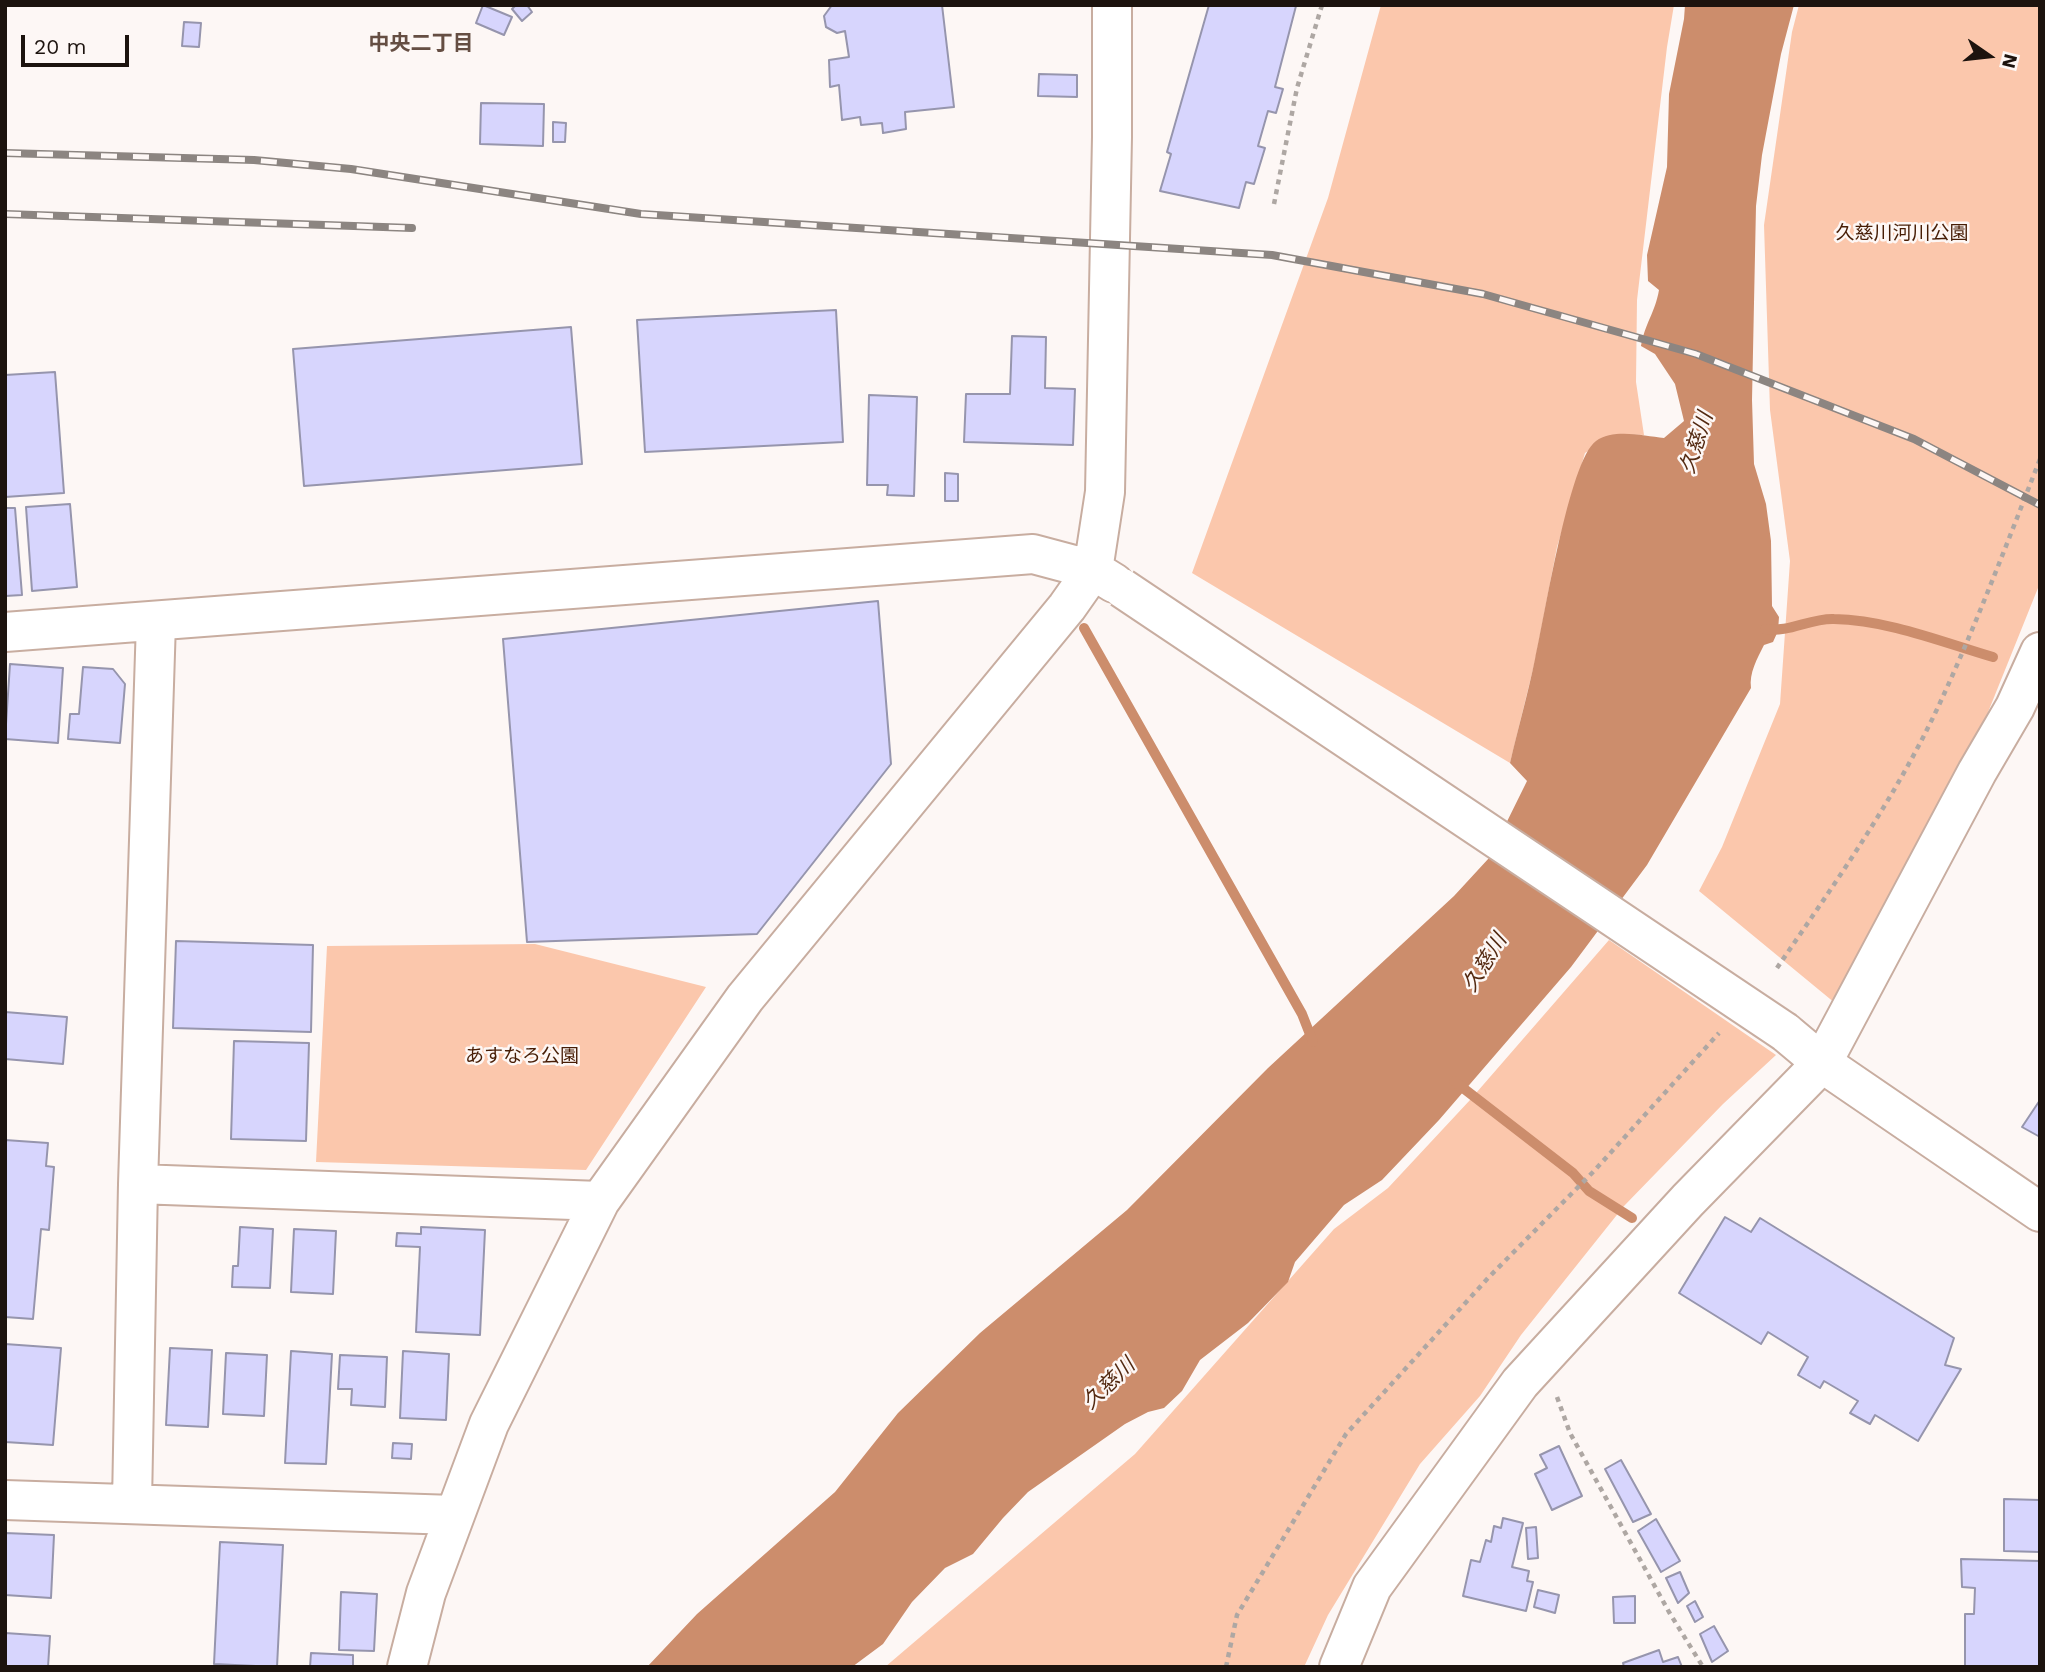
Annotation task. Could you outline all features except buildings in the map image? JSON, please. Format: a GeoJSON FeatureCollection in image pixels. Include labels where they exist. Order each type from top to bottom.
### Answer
{"type":"FeatureCollection","features":[{"type":"Feature","properties":{"kind":"street"},"geometry":{"type":"LineString","coordinates":[[1108,579],[1105,492],[1112,5]]}},
{"type":"Feature","properties":{"kind":"street"},"geometry":{"type":"LineString","coordinates":[[5,632],[1033,554],[1108,579],[1785,1032],[1822,1063],[2040,1212]]}},
{"type":"Feature","properties":{"kind":"street"},"geometry":{"type":"LineString","coordinates":[[407,1667],[426,1593],[489,1424],[600,1201],[745,998],[1068,607],[1108,579]]}},
{"type":"Feature","properties":{"kind":"street"},"geometry":{"type":"LineString","coordinates":[[132,1503],[138,1184],[156,622]]}},
{"type":"Feature","properties":{"kind":"street"},"geometry":{"type":"LineString","coordinates":[[1339,1667],[1372,1587],[1505,1403],[1688,1200],[1822,1063],[2015,707],[2040,652]]}},
{"type":"Feature","properties":{"kind":"street"},"geometry":{"type":"LineString","coordinates":[[138,1184],[600,1201]]}},
{"type":"Feature","properties":{"kind":"street"},"geometry":{"type":"LineString","coordinates":[[5,1500],[454,1515]]}},
{"type":"Feature","properties":{"kind":"path"},"geometry":{"type":"LineString","coordinates":[[1274,204],[1297,88],[1322,5]]}},
{"type":"Feature","properties":{"kind":"path"},"geometry":{"type":"LineString","coordinates":[[1777,968],[1872,828],[1938,706],[2040,459]]}},
{"type":"Feature","properties":{"kind":"path"},"geometry":{"type":"LineString","coordinates":[[1226,1667],[1237,1615],[1346,1434],[1489,1277],[1594,1171],[1720,1032]]}},
{"type":"Feature","properties":{"kind":"path"},"geometry":{"type":"LineString","coordinates":[[1544,1357],[1570,1433],[1663,1601],[1703,1667]]}},
{"type":"Feature","properties":{"kind":"green space"},"geometry":{"type":"Polygon","coordinates":[[[1381,5],[1674,5],[1637,300],[1636,382],[1644,435],[1616,434],[1585,453],[1557,547],[1535,661],[1510,763],[1192,573],[1328,198],[1381,5]]]}},
{"type":"Feature","properties":{"kind":"green space","name":"久慈川河川公園"},"geometry":{"type":"Polygon","coordinates":[[[1799,5],[2040,5],[2040,583],[1972,752],[1841,1008],[1699,891],[1722,847],[1780,704],[1790,561],[1770,410],[1764,225],[1792,32],[1799,5]]]}},
{"type":"Feature","properties":{"kind":"green space"},"geometry":{"type":"Polygon","coordinates":[[[1609,940],[1776,1055],[1723,1104],[1624,1206],[1521,1335],[1480,1396],[1420,1464],[1328,1615],[1304,1667],[885,1667],[1135,1454],[1334,1229],[1388,1188],[1470,1100],[1609,940]]]}},
{"type":"Feature","properties":{"kind":"green space","name":"あすなろ公園"},"geometry":{"type":"Polygon","coordinates":[[[535,944],[706,987],[586,1170],[316,1162],[327,946],[535,944]]]}},
{"type":"Feature","properties":{"kind":"water","name":"久慈川"},"geometry":{"type":"Polygon","coordinates":[[[1685,5],[1794,5],[1781,54],[1762,155],[1756,206],[1752,400],[1754,464],[1766,504],[1771,541],[1772,606],[1779,617],[1778,631],[1773,642],[1764,645],[1754,666],[1751,688],[1647,865],[1571,967],[1439,1120],[1382,1180],[1344,1205],[1295,1262],[1288,1282],[1248,1323],[1200,1360],[1182,1391],[1164,1408],[1148,1412],[1125,1424],[1028,1492],[973,1554],[945,1568],[912,1602],[883,1644],[852,1667],[647,1667],[697,1614],[835,1492],[898,1413],[980,1333],[1127,1210],[1268,1068],[1454,896],[1489,858],[1527,781],[1510,763],[1567,508],[1586,454],[1596,441],[1603,437],[1629,434],[1664,438],[1684,421],[1675,384],[1655,354],[1641,346],[1659,290],[1648,281],[1647,255],[1667,167],[1669,94],[1685,5]]]}},
{"type":"Feature","properties":{"kind":"waterway"},"geometry":{"type":"LineString","coordinates":[[1765,629],[1783,629],[1825,619],[1854,620],[1915,633],[1993,657]]}},
{"type":"Feature","properties":{"kind":"waterway"},"geometry":{"type":"LineString","coordinates":[[1084,628],[1302,1014],[1313,1042]]}},
{"type":"Feature","properties":{"kind":"waterway"},"geometry":{"type":"LineString","coordinates":[[1454,1081],[1573,1173],[1589,1191],[1632,1218]]}},
{"type":"Feature","properties":{"kind":"railway"},"geometry":{"type":"LineString","coordinates":[[5,153],[254,160],[351,169],[641,214],[1272,255],[1483,294],[1696,354],[1914,439],[2040,505]]}},
{"type":"Feature","properties":{"kind":"railway"},"geometry":{"type":"LineString","coordinates":[[5,214],[412,228]]}},
{"type":"Feature","properties":{"kind":"district","name":"中央二丁目"},"geometry":{"type":"Point","coordinates":[421,44]}}]}
